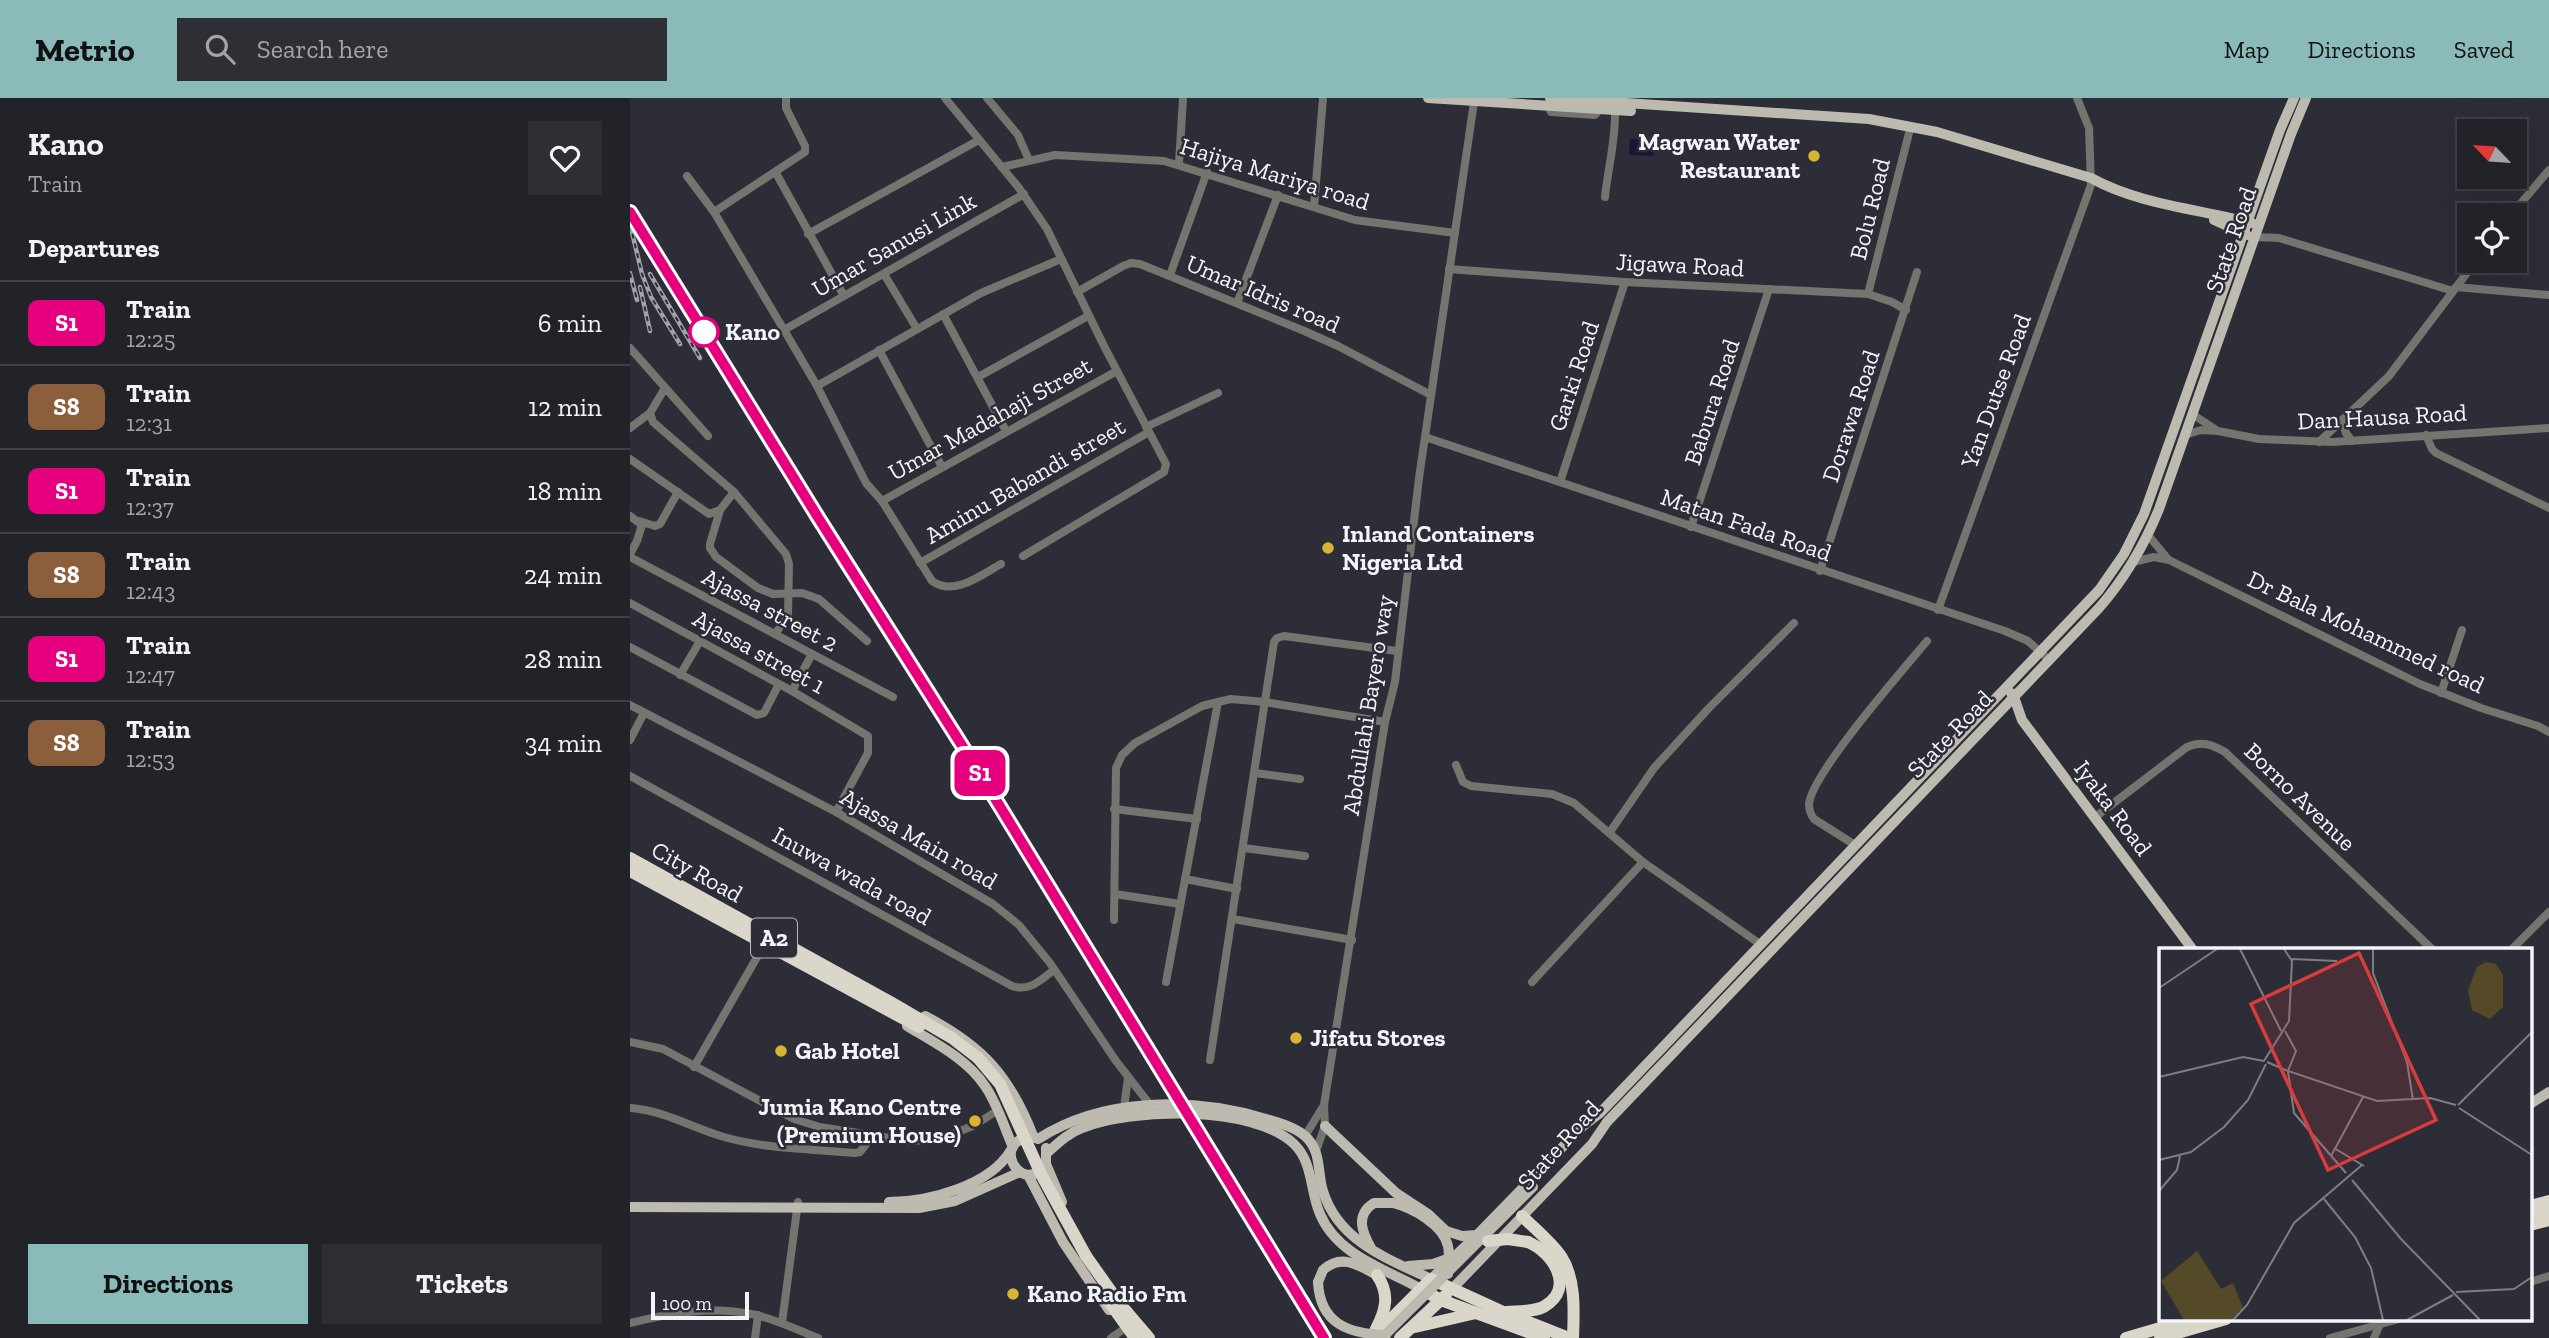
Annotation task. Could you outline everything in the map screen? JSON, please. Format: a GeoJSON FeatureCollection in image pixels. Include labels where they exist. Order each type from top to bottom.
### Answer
{"type":"FeatureCollection","features":[{"type":"Feature","properties":{"kind":"highway","name":"City Road"},"geometry":{"type":"LineString","coordinates":[[630,858],[891,1008],[952,1038],[976,1060],[1000,1084],[1084,1258],[1120,1310]]}},
{"type":"Feature","properties":{"kind":"highway","name":"City Road"},"geometry":{"type":"LineString","coordinates":[[630,871],[764,945],[891,1008]]}},
{"type":"Feature","properties":{"kind":"highway"},"geometry":{"type":"LineString","coordinates":[[2532,1205],[2549,1200]]}},
{"type":"Feature","properties":{"kind":"highway"},"geometry":{"type":"LineString","coordinates":[[1372,1338],[1431,1279],[1503,1312],[1571,1338],[1573,1296],[1568,1271],[1562,1258],[1549,1242],[1522,1216]]}},
{"type":"Feature","properties":{"kind":"highway"},"geometry":{"type":"LineString","coordinates":[[2532,1224],[2549,1220]]}},
{"type":"Feature","properties":{"kind":"highway"},"geometry":{"type":"LineString","coordinates":[[1483,1238],[1528,1242],[1554,1262],[1560,1280],[1558,1292],[1543,1307],[1503,1312]]}},
{"type":"Feature","properties":{"kind":"highway"},"geometry":{"type":"LineString","coordinates":[[1372,1338],[1387,1306],[1377,1275]]}},
{"type":"Feature","properties":{"kind":"highway"},"geometry":{"type":"LineString","coordinates":[[1421,1289],[1441,1300],[1544,1338]]}},
{"type":"Feature","properties":{"kind":"highway"},"geometry":{"type":"LineString","coordinates":[[1401,1338],[1451,1290]]}},
{"type":"Feature","properties":{"kind":"highway","name":"A2"},"geometry":{"type":"LineString","coordinates":[[1120,1310],[1135,1338]]}},
{"type":"Feature","properties":{"kind":"highway","name":"A2"},"geometry":{"type":"LineString","coordinates":[[1120,1310],[1149,1338]]}},
{"type":"Feature","properties":{"kind":"highway"},"geometry":{"type":"LineString","coordinates":[[1411,1328],[1477,1313]]}},
{"type":"Feature","properties":{"kind":"highway"},"geometry":{"type":"LineString","coordinates":[[2126,1338],[2188,1320]]}},
{"type":"Feature","properties":{"kind":"highway"},"geometry":{"type":"LineString","coordinates":[[2160,1338],[2222,1320]]}},
{"type":"Feature","properties":{"kind":"main road"},"geometry":{"type":"LineString","coordinates":[[1427,98],[1474,102],[1585,99],[1890,122],[1937,132],[2091,182]]}},
{"type":"Feature","properties":{"kind":"main road","name":"State Road"},"geometry":{"type":"LineString","coordinates":[[2253,224],[2280,130],[2294,98]]}},
{"type":"Feature","properties":{"kind":"main road","name":"State Road"},"geometry":{"type":"LineString","coordinates":[[1431,1279],[1459,1253],[1483,1238],[1583,1126],[1604,1117],[2000,704],[2006,688],[2099,590],[2134,536],[2253,224],[2306,98]]}},
{"type":"Feature","properties":{"kind":"main road"},"geometry":{"type":"LineString","coordinates":[[1549,102],[1600,109],[1810,120],[1909,133],[2195,212],[2253,224]]}},
{"type":"Feature","properties":{"kind":"main road"},"geometry":{"type":"LineString","coordinates":[[2195,212],[2249,235]]}},
{"type":"Feature","properties":{"kind":"main road","name":"State Road"},"geometry":{"type":"LineString","coordinates":[[1451,1290],[1592,1144],[1604,1117],[1760,944],[1855,845],[2000,704],[2014,697],[2105,601],[2133,562],[2148,535],[2193,414],[2249,235]]}},
{"type":"Feature","properties":{"kind":"main road","name":"Iyaka Road"},"geometry":{"type":"LineString","coordinates":[[2006,688],[2014,697],[2022,720],[2192,948]]}},
{"type":"Feature","properties":{"kind":"main road"},"geometry":{"type":"LineString","coordinates":[[2000,704],[2022,720]]}},
{"type":"Feature","properties":{"kind":"main road","name":"City Road"},"geometry":{"type":"LineString","coordinates":[[891,1008],[969,1067],[984,1084],[998,1110],[1012,1149]]}},
{"type":"Feature","properties":{"kind":"main road","name":"City Road"},"geometry":{"type":"LineString","coordinates":[[891,1008],[937,1022],[993,1063],[1012,1090],[1036,1138]]}},
{"type":"Feature","properties":{"kind":"main road"},"geometry":{"type":"LineString","coordinates":[[2532,1103],[2549,1092]]}},
{"type":"Feature","properties":{"kind":"main road"},"geometry":{"type":"LineString","coordinates":[[630,1207],[899,1202],[941,1196],[986,1174],[1003,1161],[1022,1139],[1036,1138],[1088,1117],[1124,1108],[1151,1106],[1197,1110],[1254,1116],[1294,1129],[1306,1136],[1316,1151],[1323,1193],[1346,1230],[1372,1251],[1431,1279]]}},
{"type":"Feature","properties":{"kind":"main road"},"geometry":{"type":"LineString","coordinates":[[630,1201],[900,1209],[934,1206],[1024,1173],[1039,1172],[1047,1158],[1067,1136],[1095,1123],[1197,1110],[1258,1125],[1288,1139],[1303,1155],[1320,1215],[1334,1236],[1372,1265],[1421,1289]]}},
{"type":"Feature","properties":{"kind":"main road"},"geometry":{"type":"LineString","coordinates":[[1387,1337],[1604,1117]]}},
{"type":"Feature","properties":{"kind":"main road"},"geometry":{"type":"LineString","coordinates":[[1325,1126],[1396,1193],[1428,1214],[1446,1231],[1483,1238]]}},
{"type":"Feature","properties":{"kind":"main road"},"geometry":{"type":"LineString","coordinates":[[1036,1138],[1042,1143],[1047,1158]]}},
{"type":"Feature","properties":{"kind":"main road"},"geometry":{"type":"LineString","coordinates":[[1012,1149],[1011,1160],[1024,1173]]}},
{"type":"Feature","properties":{"kind":"main road","name":"A2"},"geometry":{"type":"LineString","coordinates":[[1024,1173],[1080,1271],[1103,1304],[1110,1311],[1120,1310],[1081,1238],[1047,1158]]}},
{"type":"Feature","properties":{"kind":"main road"},"geometry":{"type":"LineString","coordinates":[[1421,1289],[1409,1289],[1342,1260],[1323,1270],[1318,1282],[1324,1307],[1337,1323],[1345,1329],[1387,1337],[1450,1282],[1483,1238],[1535,1189]]}},
{"type":"Feature","properties":{"kind":"main road"},"geometry":{"type":"LineString","coordinates":[[1372,1251],[1362,1228],[1363,1215],[1374,1203],[1393,1203],[1420,1215],[1444,1237],[1449,1253],[1448,1274]]}},
{"type":"Feature","properties":{"kind":"main road"},"geometry":{"type":"LineString","coordinates":[[1404,1267],[1433,1264],[1459,1253]]}},
{"type":"Feature","properties":{"kind":"street"},"geometry":{"type":"LineString","coordinates":[[714,212],[805,152],[805,146],[786,108],[786,98]]}},
{"type":"Feature","properties":{"kind":"street"},"geometry":{"type":"LineString","coordinates":[[946,98],[1024,194],[1046,229],[1167,469],[1023,556]]}},
{"type":"Feature","properties":{"kind":"street"},"geometry":{"type":"LineString","coordinates":[[987,98],[1017,135],[1029,160]]}},
{"type":"Feature","properties":{"kind":"street"},"geometry":{"type":"LineString","coordinates":[[1180,164],[1183,98]]}},
{"type":"Feature","properties":{"kind":"street"},"geometry":{"type":"LineString","coordinates":[[1314,206],[1323,98]]}},
{"type":"Feature","properties":{"kind":"street"},"geometry":{"type":"LineString","coordinates":[[2077,98],[2089,128],[2091,182]]}},
{"type":"Feature","properties":{"kind":"street","name":"Abdullahi Bayero way"},"geometry":{"type":"LineString","coordinates":[[1324,1105],[1385,722],[1395,682],[1425,437],[1474,102]]}},
{"type":"Feature","properties":{"kind":"street"},"geometry":{"type":"LineString","coordinates":[[1605,197],[1616,130],[1615,110]]}},
{"type":"Feature","properties":{"kind":"street","name":"Bolu Road"},"geometry":{"type":"LineString","coordinates":[[1868,294],[1909,133]]}},
{"type":"Feature","properties":{"kind":"street"},"geometry":{"type":"LineString","coordinates":[[808,234],[978,140]]}},
{"type":"Feature","properties":{"kind":"street","name":"Hajiya Mariya road"},"geometry":{"type":"LineString","coordinates":[[1002,167],[1055,155],[1164,161],[1370,223],[1454,233]]}},
{"type":"Feature","properties":{"kind":"street"},"geometry":{"type":"LineString","coordinates":[[2521,203],[2549,170]]}},
{"type":"Feature","properties":{"kind":"street"},"geometry":{"type":"LineString","coordinates":[[1170,275],[1207,172]]}},
{"type":"Feature","properties":{"kind":"street"},"geometry":{"type":"LineString","coordinates":[[776,173],[844,296]]}},
{"type":"Feature","properties":{"kind":"street"},"geometry":{"type":"LineString","coordinates":[[687,176],[714,212],[817,386],[866,483],[882,501],[932,580],[941,587],[951,589],[1001,564]]}},
{"type":"Feature","properties":{"kind":"street","name":"Yan Dutse Road"},"geometry":{"type":"LineString","coordinates":[[1938,610],[2091,182]]}},
{"type":"Feature","properties":{"kind":"street","name":"Umar Sanusi Link"},"geometry":{"type":"LineString","coordinates":[[784,330],[1024,194]]}},
{"type":"Feature","properties":{"kind":"street"},"geometry":{"type":"LineString","coordinates":[[1237,303],[1278,195]]}},
{"type":"Feature","properties":{"kind":"street"},"geometry":{"type":"LineString","coordinates":[[2253,224],[2279,238]]}},
{"type":"Feature","properties":{"kind":"street"},"geometry":{"type":"LineString","coordinates":[[2249,235],[2279,238],[2455,289],[2549,295]]}},
{"type":"Feature","properties":{"kind":"street"},"geometry":{"type":"LineString","coordinates":[[817,386],[981,293],[1061,259]]}},
{"type":"Feature","properties":{"kind":"street","name":"Umar Idris road"},"geometry":{"type":"LineString","coordinates":[[1077,292],[1131,263],[1170,275],[1338,346],[1431,395]]}},
{"type":"Feature","properties":{"kind":"street","name":"Jigawa Road"},"geometry":{"type":"LineString","coordinates":[[1449,269],[1625,282],[1868,294],[1906,310]]}},
{"type":"Feature","properties":{"kind":"street","name":"Dorawa Road"},"geometry":{"type":"LineString","coordinates":[[1820,571],[1917,272]]}},
{"type":"Feature","properties":{"kind":"street"},"geometry":{"type":"LineString","coordinates":[[2319,442],[2389,376],[2467,273]]}},
{"type":"Feature","properties":{"kind":"street"},"geometry":{"type":"LineString","coordinates":[[884,274],[917,329]]}},
{"type":"Feature","properties":{"kind":"street","name":"Garki Road"},"geometry":{"type":"LineString","coordinates":[[1560,482],[1625,282]]}},
{"type":"Feature","properties":{"kind":"street","name":"Babura Road"},"geometry":{"type":"LineString","coordinates":[[1691,527],[1769,289]]}},
{"type":"Feature","properties":{"kind":"street"},"geometry":{"type":"LineString","coordinates":[[943,314],[1006,431]]}},
{"type":"Feature","properties":{"kind":"street"},"geometry":{"type":"LineString","coordinates":[[978,377],[1088,316]]}},
{"type":"Feature","properties":{"kind":"street"},"geometry":{"type":"LineString","coordinates":[[630,348],[708,436]]}},
{"type":"Feature","properties":{"kind":"street"},"geometry":{"type":"LineString","coordinates":[[879,350],[942,467]]}},
{"type":"Feature","properties":{"kind":"street","name":"Umar Madahaji Street"},"geometry":{"type":"LineString","coordinates":[[882,501],[1117,370]]}},
{"type":"Feature","properties":{"kind":"street"},"geometry":{"type":"LineString","coordinates":[[630,428],[650,413],[665,388]]}},
{"type":"Feature","properties":{"kind":"street","name":"Aminu Babandi street"},"geometry":{"type":"LineString","coordinates":[[920,563],[1180,409],[1218,393]]}},
{"type":"Feature","properties":{"kind":"street"},"geometry":{"type":"LineString","coordinates":[[650,413],[653,422],[734,492],[786,554],[790,592],[788,616],[775,634]]}},
{"type":"Feature","properties":{"kind":"street","name":"Dan Hausa Road"},"geometry":{"type":"LineString","coordinates":[[2193,414],[2218,430]]}},
{"type":"Feature","properties":{"kind":"street"},"geometry":{"type":"LineString","coordinates":[[2343,420],[2346,433],[2352,441]]}},
{"type":"Feature","properties":{"kind":"street","name":"Dan Hausa Road"},"geometry":{"type":"LineString","coordinates":[[2185,435],[2201,430],[2218,430],[2259,439],[2319,442],[2549,428]]}},
{"type":"Feature","properties":{"kind":"street"},"geometry":{"type":"LineString","coordinates":[[2426,435],[2436,453],[2549,508]]}},
{"type":"Feature","properties":{"kind":"street","name":"Matan Fada Road"},"geometry":{"type":"LineString","coordinates":[[1425,437],[2018,636],[2049,660]]}},
{"type":"Feature","properties":{"kind":"street"},"geometry":{"type":"LineString","coordinates":[[630,459],[709,514],[720,510]]}},
{"type":"Feature","properties":{"kind":"street"},"geometry":{"type":"LineString","coordinates":[[630,516],[655,526],[660,524],[678,492]]}},
{"type":"Feature","properties":{"kind":"street"},"geometry":{"type":"LineString","coordinates":[[734,492],[720,510],[710,544],[712,553],[766,593],[802,593],[820,599],[867,641]]}},
{"type":"Feature","properties":{"kind":"street"},"geometry":{"type":"LineString","coordinates":[[630,556],[642,528],[639,521]]}},
{"type":"Feature","properties":{"kind":"street"},"geometry":{"type":"LineString","coordinates":[[2148,535],[2169,560]]}},
{"type":"Feature","properties":{"kind":"street","name":"Ajassa street 2"},"geometry":{"type":"LineString","coordinates":[[630,556],[893,697]]}},
{"type":"Feature","properties":{"kind":"street"},"geometry":{"type":"LineString","coordinates":[[2133,562],[2154,557],[2169,560]]}},
{"type":"Feature","properties":{"kind":"street","name":"Dr Bala Mohammed road"},"geometry":{"type":"LineString","coordinates":[[2169,560],[2441,693],[2549,732]]}},
{"type":"Feature","properties":{"kind":"street","name":"Ajassa street 1"},"geometry":{"type":"LineString","coordinates":[[630,603],[792,691],[868,736],[868,753],[836,812]]}},
{"type":"Feature","properties":{"kind":"street"},"geometry":{"type":"LineString","coordinates":[[1610,832],[1654,768],[1708,709],[1794,623]]}},
{"type":"Feature","properties":{"kind":"street"},"geometry":{"type":"LineString","coordinates":[[2441,693],[2462,630]]}},
{"type":"Feature","properties":{"kind":"street"},"geometry":{"type":"LineString","coordinates":[[1210,1060],[1274,642],[1284,636],[1397,651]]}},
{"type":"Feature","properties":{"kind":"street"},"geometry":{"type":"LineString","coordinates":[[680,675],[700,641]]}},
{"type":"Feature","properties":{"kind":"street"},"geometry":{"type":"LineString","coordinates":[[1855,845],[1814,819],[1809,804],[1812,794],[1841,748],[1927,641]]}},
{"type":"Feature","properties":{"kind":"street"},"geometry":{"type":"LineString","coordinates":[[630,648],[759,716],[764,713],[779,684]]}},
{"type":"Feature","properties":{"kind":"street"},"geometry":{"type":"LineString","coordinates":[[792,691],[813,654]]}},
{"type":"Feature","properties":{"kind":"street"},"geometry":{"type":"LineString","coordinates":[[1114,920],[1116,768],[1122,755],[1135,743],[1202,706],[1231,699],[1385,722]]}},
{"type":"Feature","properties":{"kind":"street"},"geometry":{"type":"LineString","coordinates":[[1166,982],[1218,702]]}},
{"type":"Feature","properties":{"kind":"street","name":"Ajassa Main road"},"geometry":{"type":"LineString","coordinates":[[630,705],[836,812],[993,904],[1019,925],[1151,1106]]}},
{"type":"Feature","properties":{"kind":"street"},"geometry":{"type":"LineString","coordinates":[[630,740],[644,713]]}},
{"type":"Feature","properties":{"kind":"street","name":"Borno Avenue"},"geometry":{"type":"LineString","coordinates":[[2094,818],[2187,747],[2198,743],[2211,744],[2225,752],[2431,948]]}},
{"type":"Feature","properties":{"kind":"street"},"geometry":{"type":"LineString","coordinates":[[1456,765],[1464,782],[1471,786],[1552,794],[1574,803],[1643,862],[1760,944]]}},
{"type":"Feature","properties":{"kind":"street"},"geometry":{"type":"LineString","coordinates":[[1255,773],[1300,779]]}},
{"type":"Feature","properties":{"kind":"street","name":"Inuwa wada road"},"geometry":{"type":"LineString","coordinates":[[630,776],[1012,986],[1028,988],[1054,970]]}},
{"type":"Feature","properties":{"kind":"street"},"geometry":{"type":"LineString","coordinates":[[1114,808],[1197,819]]}},
{"type":"Feature","properties":{"kind":"street"},"geometry":{"type":"LineString","coordinates":[[1244,848],[1305,856]]}},
{"type":"Feature","properties":{"kind":"street"},"geometry":{"type":"LineString","coordinates":[[1532,982],[1643,862]]}},
{"type":"Feature","properties":{"kind":"street"},"geometry":{"type":"LineString","coordinates":[[1185,879],[1237,888]]}},
{"type":"Feature","properties":{"kind":"street"},"geometry":{"type":"LineString","coordinates":[[1115,894],[1180,904]]}},
{"type":"Feature","properties":{"kind":"street"},"geometry":{"type":"LineString","coordinates":[[2513,948],[2549,912]]}},
{"type":"Feature","properties":{"kind":"street"},"geometry":{"type":"LineString","coordinates":[[1233,919],[1352,940]]}},
{"type":"Feature","properties":{"kind":"street"},"geometry":{"type":"LineString","coordinates":[[694,1067],[764,945]]}},
{"type":"Feature","properties":{"kind":"street"},"geometry":{"type":"LineString","coordinates":[[630,1042],[663,1049],[794,1119],[820,1127],[909,1140],[930,1140],[975,1125],[998,1110]]}},
{"type":"Feature","properties":{"kind":"street"},"geometry":{"type":"LineString","coordinates":[[1124,1108],[1128,1078]]}},
{"type":"Feature","properties":{"kind":"street"},"geometry":{"type":"LineString","coordinates":[[1316,1151],[1325,1126],[1324,1105]]}},
{"type":"Feature","properties":{"kind":"street"},"geometry":{"type":"LineString","coordinates":[[1306,1136],[1324,1105]]}},
{"type":"Feature","properties":{"kind":"street"},"geometry":{"type":"LineString","coordinates":[[630,1108],[656,1112],[724,1137],[749,1142],[855,1153],[860,1152],[873,1135]]}},
{"type":"Feature","properties":{"kind":"street"},"geometry":{"type":"LineString","coordinates":[[782,1323],[798,1205]]}},
{"type":"Feature","properties":{"kind":"street"},"geometry":{"type":"LineString","coordinates":[[2532,1281],[2549,1276]]}},
{"type":"Feature","properties":{"kind":"street"},"geometry":{"type":"LineString","coordinates":[[630,1323],[699,1311],[739,1311],[782,1323],[818,1338]]}},
{"type":"Feature","properties":{"kind":"street"},"geometry":{"type":"LineString","coordinates":[[755,1338],[758,1315]]}},
{"type":"Feature","properties":{"kind":"street"},"geometry":{"type":"LineString","coordinates":[[2330,1338],[2395,1320]]}},
{"type":"Feature","properties":{"kind":"street"},"geometry":{"type":"LineString","coordinates":[[2374,1338],[2380,1324]]}},
{"type":"Feature","properties":{"kind":"street"},"geometry":{"type":"LineString","coordinates":[[1111,1338],[1127,1327]]}},
{"type":"Feature","properties":{"kind":"shaded area"},"geometry":{"type":"Polygon","coordinates":[[[1630,139],[1655,140],[1654,156],[1629,155],[1630,139]]]}},
{"type":"Feature","properties":{"kind":"railway"},"geometry":{"type":"LineString","coordinates":[[630,212],[985,782],[1324,1338]]}},
{"type":"Feature","properties":{"kind":"railway"},"geometry":{"type":"LineString","coordinates":[[630,224],[642,274],[651,297],[680,344]]}},
{"type":"Feature","properties":{"kind":"railway"},"geometry":{"type":"LineString","coordinates":[[630,273],[637,300]]}},
{"type":"Feature","properties":{"kind":"railway"},"geometry":{"type":"LineString","coordinates":[[650,274],[700,358]]}},
{"type":"Feature","properties":{"kind":"railway"},"geometry":{"type":"LineString","coordinates":[[640,287],[650,331]]}},
{"type":"Feature","properties":{"kind":"train","name":"S1"},"geometry":{"type":"LineString","coordinates":[[630,212],[985,782],[1324,1338]]}},
{"type":"Feature","properties":{"kind":"place","name":"Magwan Water Restaurant"},"geometry":{"type":"Point","coordinates":[1814,156]}},
{"type":"Feature","properties":{"kind":"place","name":"Kano"},"geometry":{"type":"Point","coordinates":[704,332]}},
{"type":"Feature","properties":{"kind":"place","name":"Inland Containers Nigeria Ltd"},"geometry":{"type":"Point","coordinates":[1328,548]}},
{"type":"Feature","properties":{"kind":"place","name":"Jifatu Stores"},"geometry":{"type":"Point","coordinates":[1296,1038]}},
{"type":"Feature","properties":{"kind":"place","name":"Gab Hotel"},"geometry":{"type":"Point","coordinates":[781,1051]}},
{"type":"Feature","properties":{"kind":"place","name":"Jumia Kano Centre (Premium House)"},"geometry":{"type":"Point","coordinates":[975,1121]}},
{"type":"Feature","properties":{"kind":"place","name":"Kano Radio Fm"},"geometry":{"type":"Point","coordinates":[1013,1294]}}]}
